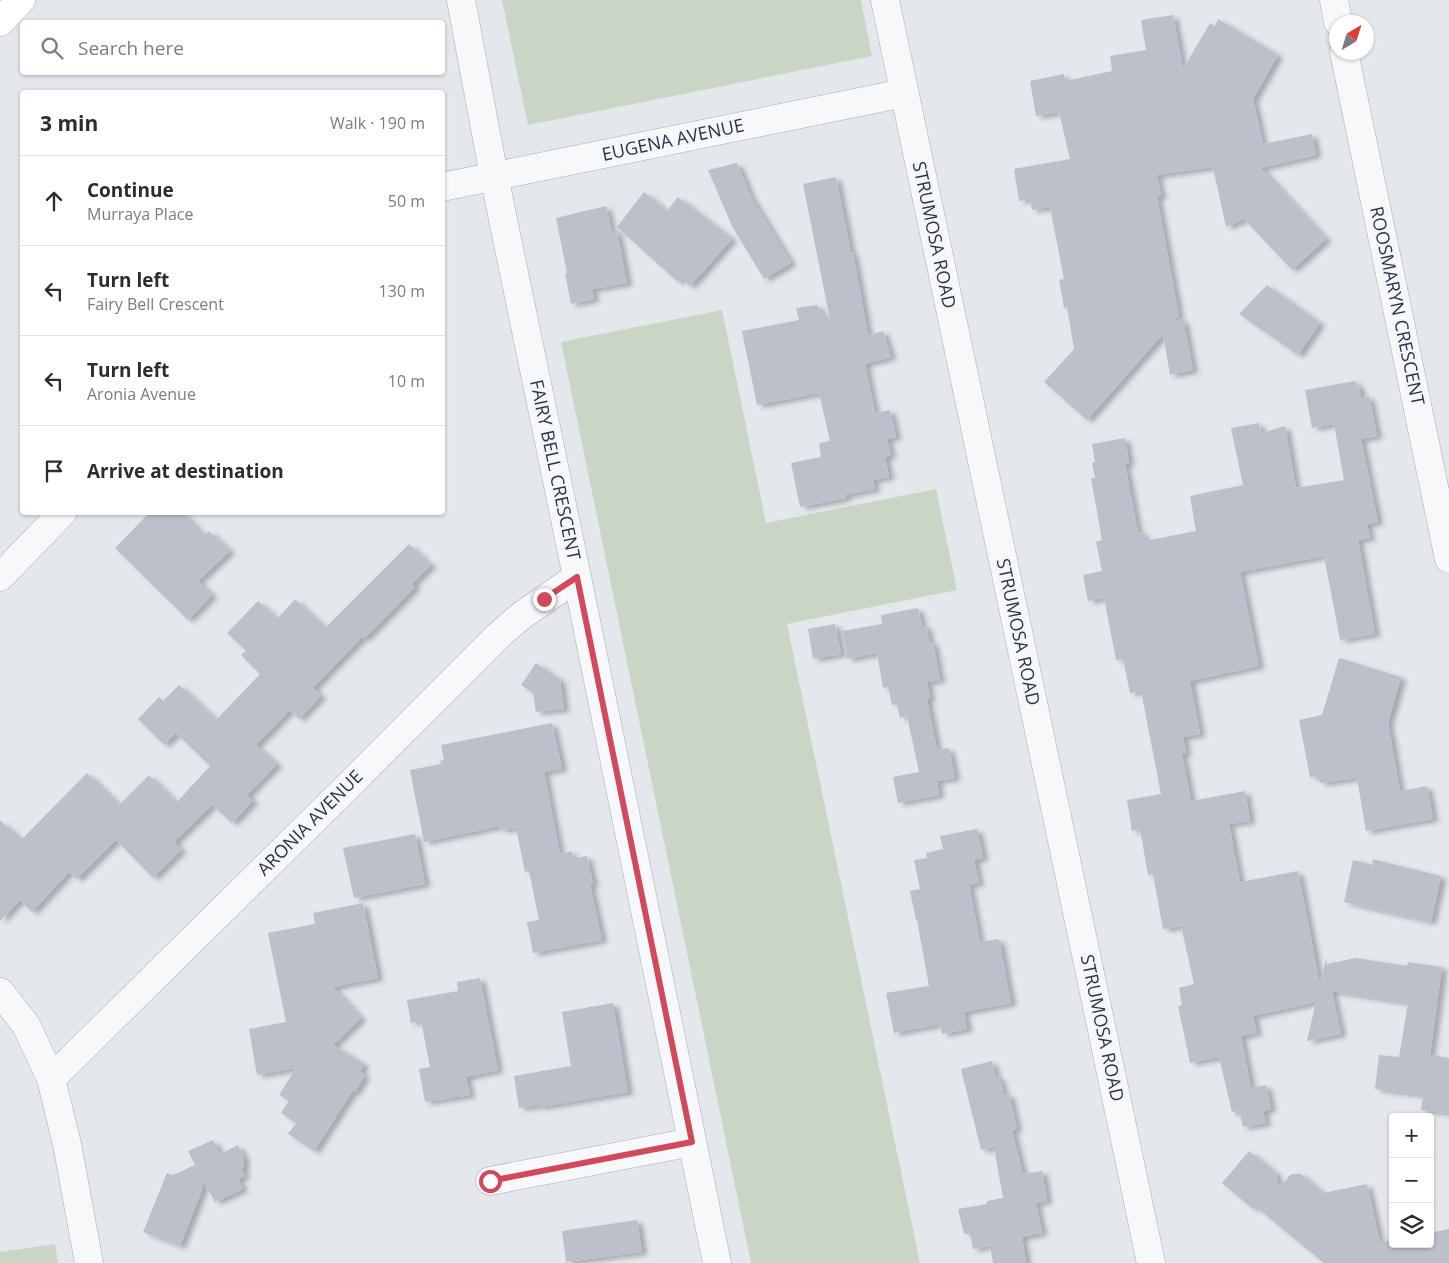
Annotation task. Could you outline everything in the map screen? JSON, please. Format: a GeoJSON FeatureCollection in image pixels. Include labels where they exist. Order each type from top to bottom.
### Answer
{"type":"FeatureCollection","features":[{"type":"Feature","properties":{"kind":"street"},"geometry":{"type":"LineString","coordinates":[[0,22],[21,0]]}},
{"type":"Feature","properties":{"kind":"street","name":"FAIRY BELL CRESCENT"},"geometry":{"type":"LineString","coordinates":[[461,0],[494,176],[717,1263]]}},
{"type":"Feature","properties":{"kind":"street","name":"STRUMOSA ROAD"},"geometry":{"type":"LineString","coordinates":[[885,0],[1151,1263]]}},
{"type":"Feature","properties":{"kind":"street"},"geometry":{"type":"LineString","coordinates":[[1334,0],[1337,15]]}},
{"type":"Feature","properties":{"kind":"street","name":"ROOSMARYN CRESCENT"},"geometry":{"type":"LineString","coordinates":[[1346,60],[1449,560]]}},
{"type":"Feature","properties":{"kind":"street","name":"EUGENA AVENUE"},"geometry":{"type":"LineString","coordinates":[[445,186],[904,93]]}},
{"type":"Feature","properties":{"kind":"street"},"geometry":{"type":"LineString","coordinates":[[0,577],[60,515]]}},
{"type":"Feature","properties":{"kind":"street","name":"ARONIA AVENUE"},"geometry":{"type":"LineString","coordinates":[[51,1079],[498,636],[528,610],[577,577]]}},
{"type":"Feature","properties":{"kind":"street"},"geometry":{"type":"LineString","coordinates":[[0,992],[26,1025],[51,1079],[67,1144],[89,1263]]}},
{"type":"Feature","properties":{"kind":"street"},"geometry":{"type":"LineString","coordinates":[[490,1181],[692,1142]]}},
{"type":"Feature","properties":{"kind":"green space"},"geometry":{"type":"Polygon","coordinates":[[[502,0],[861,0],[872,56],[528,125],[502,0]]]}},
{"type":"Feature","properties":{"kind":"green space"},"geometry":{"type":"Polygon","coordinates":[[[722,310],[766,523],[936,489],[957,590],[787,624],[920,1263],[751,1263],[561,342],[722,310]]]}},
{"type":"Feature","properties":{"kind":"green space"},"geometry":{"type":"Polygon","coordinates":[[[55,1244],[58,1263],[0,1263],[0,1252],[55,1244]]]}},
{"type":"Feature","properties":{"kind":"building"},"geometry":{"type":"Polygon","coordinates":[[[1173,15],[1183,69],[1210,23],[1215,26],[1218,19],[1278,55],[1253,99],[1263,144],[1312,134],[1316,155],[1261,168],[1326,239],[1292,270],[1244,219],[1226,227],[1213,167],[1157,175],[1161,196],[1157,197],[1179,316],[1174,321],[1183,319],[1193,370],[1170,375],[1163,334],[1087,420],[1044,382],[1074,349],[1067,307],[1064,308],[1059,280],[1064,279],[1050,207],[1032,210],[1030,199],[1019,201],[1014,169],[1070,159],[1059,112],[1036,116],[1030,81],[1064,74],[1065,81],[1112,71],[1110,56],[1146,50],[1141,20],[1173,15]]]}},
{"type":"Feature","properties":{"kind":"building"},"geometry":{"type":"Polygon","coordinates":[[[737,163],[751,197],[791,263],[764,279],[732,226],[708,170],[737,163]]]}},
{"type":"Feature","properties":{"kind":"building"},"geometry":{"type":"Polygon","coordinates":[[[836,177],[851,253],[853,252],[868,335],[883,331],[891,357],[865,364],[875,413],[890,410],[896,437],[887,439],[891,455],[885,457],[889,477],[873,480],[875,489],[845,495],[846,498],[800,507],[791,463],[821,457],[819,443],[830,441],[819,393],[757,405],[742,331],[799,320],[796,308],[817,305],[832,330],[803,184],[836,177]]]}},
{"type":"Feature","properties":{"kind":"building"},"geometry":{"type":"Polygon","coordinates":[[[644,192],[667,211],[678,197],[732,239],[690,286],[682,279],[678,282],[617,227],[644,192]]]}},
{"type":"Feature","properties":{"kind":"building"},"geometry":{"type":"Polygon","coordinates":[[[606,206],[612,234],[616,227],[627,283],[592,289],[594,299],[571,304],[556,218],[606,206]]]}},
{"type":"Feature","properties":{"kind":"building"},"geometry":{"type":"Polygon","coordinates":[[[1267,285],[1320,323],[1298,355],[1239,314],[1267,285]]]}},
{"type":"Feature","properties":{"kind":"building"},"geometry":{"type":"Polygon","coordinates":[[[1355,381],[1356,385],[1359,385],[1361,398],[1369,396],[1377,436],[1361,439],[1378,522],[1367,524],[1370,538],[1358,540],[1375,634],[1340,640],[1324,556],[1240,572],[1259,666],[1190,681],[1200,734],[1183,737],[1186,753],[1182,754],[1191,801],[1245,791],[1250,821],[1229,824],[1240,882],[1298,871],[1320,985],[1326,959],[1327,964],[1356,958],[1407,966],[1408,962],[1442,967],[1430,1055],[1449,1058],[1449,1113],[1421,1110],[1423,1095],[1375,1089],[1379,1055],[1399,1057],[1408,1003],[1332,991],[1341,1034],[1307,1041],[1316,1002],[1253,1016],[1257,1033],[1241,1036],[1251,1088],[1266,1085],[1271,1109],[1263,1111],[1266,1123],[1243,1127],[1240,1114],[1236,1116],[1235,1111],[1232,1112],[1219,1057],[1190,1063],[1178,1006],[1182,1005],[1179,988],[1194,984],[1181,926],[1163,929],[1153,874],[1148,875],[1140,829],[1132,831],[1127,800],[1161,794],[1141,691],[1130,693],[1123,659],[1116,660],[1104,598],[1088,601],[1083,575],[1102,571],[1096,542],[1102,540],[1091,478],[1095,478],[1092,463],[1095,462],[1092,444],[1125,438],[1129,463],[1125,464],[1138,533],[1143,532],[1145,541],[1196,531],[1190,496],[1243,485],[1231,428],[1259,423],[1261,433],[1285,426],[1296,488],[1344,480],[1334,424],[1312,428],[1305,390],[1355,381]]]}},
{"type":"Feature","properties":{"kind":"building"},"geometry":{"type":"Polygon","coordinates":[[[147,515],[185,515],[204,536],[209,531],[230,551],[198,581],[212,595],[188,620],[115,548],[147,515]]]}},
{"type":"Feature","properties":{"kind":"building"},"geometry":{"type":"Polygon","coordinates":[[[409,544],[431,565],[412,584],[415,587],[364,639],[362,637],[313,688],[321,696],[299,719],[290,710],[256,745],[277,764],[247,795],[253,801],[232,823],[212,805],[174,842],[181,850],[153,878],[116,840],[77,879],[69,872],[32,912],[20,900],[0,921],[0,820],[21,840],[87,773],[119,805],[149,775],[176,803],[210,766],[176,733],[164,745],[138,719],[159,697],[163,701],[179,685],[216,720],[260,674],[241,655],[246,651],[227,633],[258,601],[277,619],[295,599],[325,628],[409,544]]]}},
{"type":"Feature","properties":{"kind":"building"},"geometry":{"type":"Polygon","coordinates":[[[918,608],[922,626],[926,626],[930,643],[933,642],[940,680],[927,682],[930,698],[927,699],[937,750],[949,748],[955,778],[937,781],[939,795],[898,803],[893,777],[919,772],[907,716],[900,718],[897,704],[892,705],[888,687],[883,688],[877,653],[847,659],[842,631],[882,624],[881,615],[918,608]]]}},
{"type":"Feature","properties":{"kind":"building"},"geometry":{"type":"Polygon","coordinates":[[[835,624],[841,654],[813,659],[808,629],[835,624]]]}},
{"type":"Feature","properties":{"kind":"building"},"geometry":{"type":"Polygon","coordinates":[[[1339,658],[1401,677],[1388,723],[1400,791],[1427,786],[1433,819],[1366,831],[1357,778],[1320,783],[1318,776],[1310,777],[1299,720],[1322,715],[1339,658]]]}},
{"type":"Feature","properties":{"kind":"building"},"geometry":{"type":"Polygon","coordinates":[[[536,663],[560,680],[564,709],[536,712],[533,693],[521,685],[536,663]]]}},
{"type":"Feature","properties":{"kind":"building"},"geometry":{"type":"Polygon","coordinates":[[[552,723],[562,769],[544,772],[560,854],[572,851],[573,859],[587,856],[593,884],[590,885],[602,940],[533,953],[527,922],[539,920],[529,871],[525,872],[516,828],[501,830],[500,826],[424,842],[410,770],[441,764],[440,761],[444,760],[441,745],[552,723]]]}},
{"type":"Feature","properties":{"kind":"building"},"geometry":{"type":"Polygon","coordinates":[[[977,829],[983,858],[974,860],[979,883],[969,885],[980,942],[999,939],[1011,1003],[964,1012],[967,1029],[942,1034],[940,1024],[894,1033],[886,993],[929,986],[910,891],[920,889],[914,860],[927,858],[926,853],[943,849],[940,836],[977,829]]]}},
{"type":"Feature","properties":{"kind":"building"},"geometry":{"type":"Polygon","coordinates":[[[415,834],[425,884],[354,898],[343,848],[415,834]]]}},
{"type":"Feature","properties":{"kind":"building"},"geometry":{"type":"Polygon","coordinates":[[[1372,859],[1441,876],[1431,922],[1344,902],[1353,860],[1373,865],[1372,859]]]}},
{"type":"Feature","properties":{"kind":"building"},"geometry":{"type":"Polygon","coordinates":[[[363,903],[378,978],[333,987],[361,1018],[333,1045],[364,1064],[360,1072],[365,1075],[314,1151],[288,1134],[296,1123],[281,1113],[289,1101],[279,1095],[296,1068],[257,1075],[249,1029],[286,1022],[268,933],[315,924],[313,913],[363,903]]]}},
{"type":"Feature","properties":{"kind":"building"},"geometry":{"type":"Polygon","coordinates":[[[480,978],[498,1070],[466,1077],[470,1095],[425,1102],[419,1069],[430,1067],[421,1021],[411,1023],[407,1000],[458,991],[457,982],[480,978]]]}},
{"type":"Feature","properties":{"kind":"building"},"geometry":{"type":"Polygon","coordinates":[[[613,1003],[628,1092],[540,1107],[539,1105],[519,1108],[514,1076],[571,1066],[562,1012],[613,1003]]]}},
{"type":"Feature","properties":{"kind":"building"},"geometry":{"type":"Polygon","coordinates":[[[992,1061],[996,1077],[999,1076],[1004,1095],[1009,1094],[1017,1129],[1012,1130],[1023,1174],[1042,1171],[1047,1201],[1036,1203],[1042,1233],[1022,1237],[1026,1263],[993,1263],[990,1246],[973,1249],[970,1233],[964,1234],[958,1209],[987,1204],[987,1201],[1003,1198],[994,1147],[981,1150],[961,1069],[992,1061]]]}},
{"type":"Feature","properties":{"kind":"building"},"geometry":{"type":"Polygon","coordinates":[[[213,1140],[220,1154],[238,1145],[244,1158],[244,1168],[241,1169],[245,1176],[238,1179],[243,1189],[215,1202],[205,1184],[201,1186],[203,1187],[180,1246],[143,1232],[167,1173],[173,1175],[195,1165],[188,1151],[213,1140]]]}},
{"type":"Feature","properties":{"kind":"building"},"geometry":{"type":"Polygon","coordinates":[[[1249,1151],[1276,1173],[1279,1188],[1291,1174],[1301,1174],[1323,1193],[1367,1184],[1380,1243],[1389,1241],[1389,1248],[1434,1248],[1434,1232],[1449,1229],[1449,1263],[1324,1263],[1256,1207],[1253,1209],[1222,1183],[1249,1151]]]}},
{"type":"Feature","properties":{"kind":"building"},"geometry":{"type":"Polygon","coordinates":[[[637,1220],[642,1252],[566,1262],[562,1231],[637,1220]]]}},
{"type":"Feature","properties":{"kind":"route"},"geometry":{"type":"LineString","coordinates":[[490,1181],[692,1142],[577,577],[544,599]]}}]}
